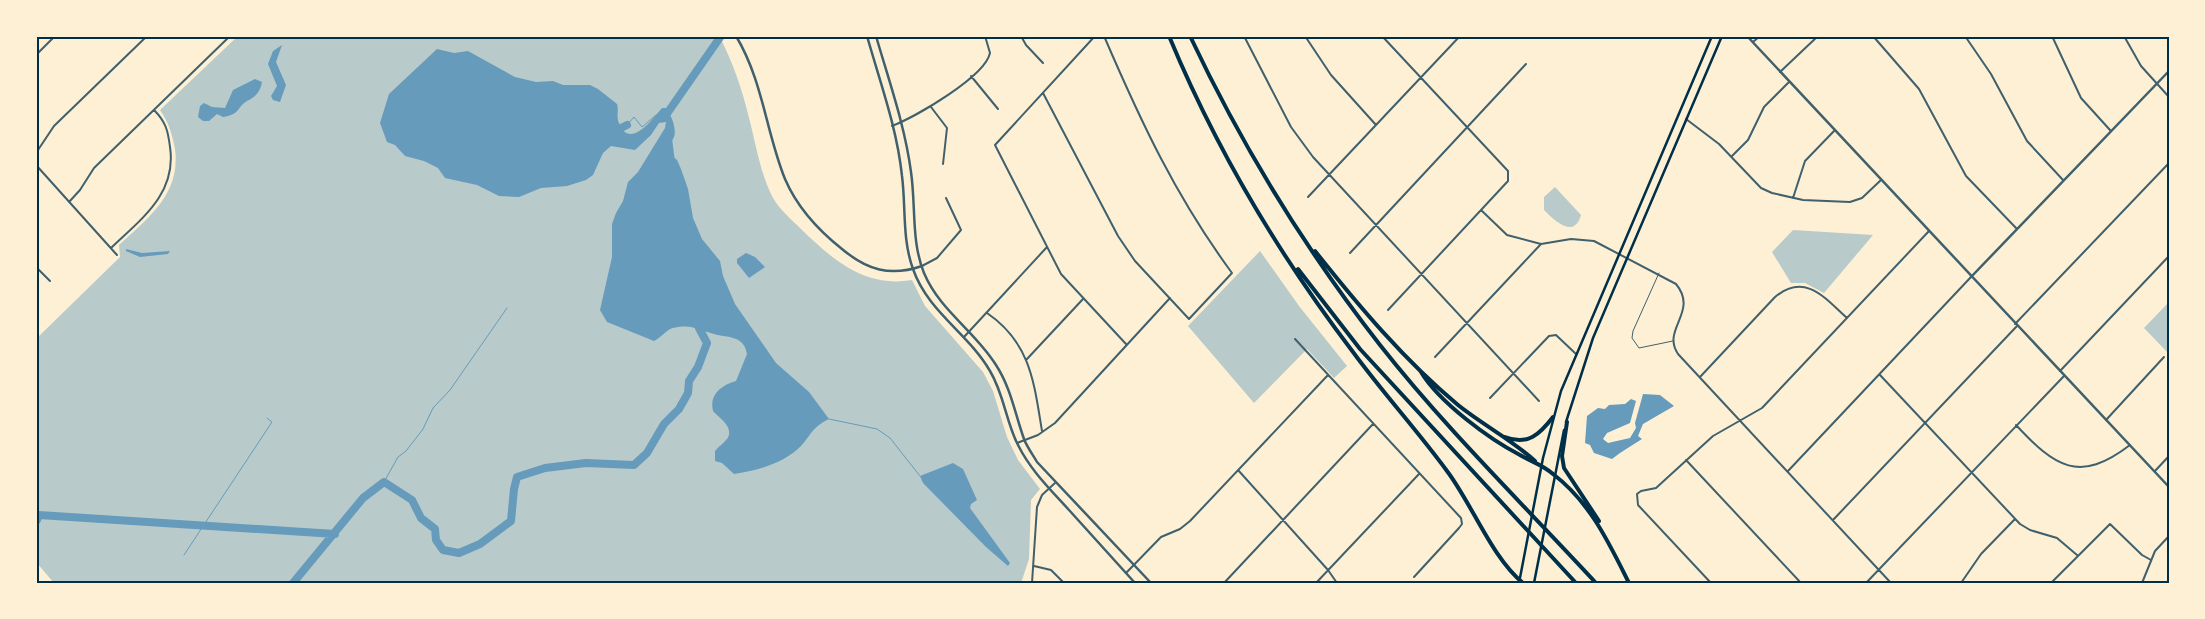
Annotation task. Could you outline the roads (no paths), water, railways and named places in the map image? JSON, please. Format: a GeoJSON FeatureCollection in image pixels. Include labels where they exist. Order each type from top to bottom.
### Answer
{"type":"FeatureCollection","features":[{"type":"Feature","properties":{"kind":"highway"},"geometry":{"type":"LineString","coordinates":[[1169,36],[1210,128],[1312,296],[1352,352],[1448,472],[1498,554],[1521,582]]}},
{"type":"Feature","properties":{"kind":"highway"},"geometry":{"type":"LineString","coordinates":[[1190,36],[1236,128],[1299,232],[1350,306],[1395,363],[1596,583]]}},
{"type":"Feature","properties":{"kind":"highway"},"geometry":{"type":"LineString","coordinates":[[1299,232],[1369,317],[1418,368],[1459,406],[1554,474],[1585,505],[1613,552]]}},
{"type":"Feature","properties":{"kind":"highway"},"geometry":{"type":"LineString","coordinates":[[1274,235],[1315,293],[1356,344],[1576,583]]}},
{"type":"Feature","properties":{"kind":"highway"},"geometry":{"type":"LineString","coordinates":[[1418,368],[1426,381],[1460,414],[1520,456],[1535,461]]}},
{"type":"Feature","properties":{"kind":"highway"},"geometry":{"type":"LineString","coordinates":[[1498,434],[1516,440],[1528,440],[1538,435],[1553,417]]}},
{"type":"Feature","properties":{"kind":"highway"},"geometry":{"type":"LineString","coordinates":[[1567,422],[1562,456],[1564,468],[1598,519],[1629,583]]}},
{"type":"Feature","properties":{"kind":"main road"},"geometry":{"type":"LineString","coordinates":[[1521,582],[1542,465],[1553,417],[1576,354],[1712,36]]}},
{"type":"Feature","properties":{"kind":"main road"},"geometry":{"type":"LineString","coordinates":[[1534,583],[1554,474],[1567,422],[1593,338],[1722,36]]}},
{"type":"Feature","properties":{"kind":"street"},"geometry":{"type":"LineString","coordinates":[[36,54],[55,36]]}},
{"type":"Feature","properties":{"kind":"street"},"geometry":{"type":"LineString","coordinates":[[36,153],[54,126],[147,36]]}},
{"type":"Feature","properties":{"kind":"street"},"geometry":{"type":"LineString","coordinates":[[69,202],[80,190],[89,173],[230,36]]}},
{"type":"Feature","properties":{"kind":"street"},"geometry":{"type":"LineString","coordinates":[[736,36],[754,70],[781,169],[801,208],[825,235],[862,264],[880,271],[893,272],[913,269],[937,258],[961,230],[946,198]]}},
{"type":"Feature","properties":{"kind":"street"},"geometry":{"type":"LineString","coordinates":[[867,36],[892,126],[902,175],[906,236],[913,269],[934,307],[964,338],[990,371],[1004,403],[1017,444],[1029,465],[1048,489],[1135,583]]}},
{"type":"Feature","properties":{"kind":"street"},"geometry":{"type":"LineString","coordinates":[[876,36],[900,123],[911,172],[914,233],[922,266],[940,300],[986,348],[998,368],[1012,399],[1024,441],[1037,462],[1151,583]]}},
{"type":"Feature","properties":{"kind":"street"},"geometry":{"type":"LineString","coordinates":[[892,126],[931,107],[983,67],[989,57],[985,36]]}},
{"type":"Feature","properties":{"kind":"street"},"geometry":{"type":"LineString","coordinates":[[1021,36],[1026,46],[1043,62]]}},
{"type":"Feature","properties":{"kind":"street"},"geometry":{"type":"LineString","coordinates":[[1096,36],[995,145],[1060,274],[1126,344]]}},
{"type":"Feature","properties":{"kind":"street"},"geometry":{"type":"LineString","coordinates":[[1043,93],[1118,236],[1135,261],[1189,319],[1232,273],[1195,220],[1167,174],[1136,111],[1104,36]]}},
{"type":"Feature","properties":{"kind":"street"},"geometry":{"type":"LineString","coordinates":[[1244,36],[1291,127],[1305,147],[1329,176],[1539,401]]}},
{"type":"Feature","properties":{"kind":"street"},"geometry":{"type":"LineString","coordinates":[[1305,36],[1331,75],[1376,125]]}},
{"type":"Feature","properties":{"kind":"street"},"geometry":{"type":"LineString","coordinates":[[1382,36],[1508,171],[1510,176],[1508,181],[1388,310]]}},
{"type":"Feature","properties":{"kind":"street"},"geometry":{"type":"LineString","coordinates":[[1308,197],[1460,36]]}},
{"type":"Feature","properties":{"kind":"street"},"geometry":{"type":"LineString","coordinates":[[1747,36],[2169,487]]}},
{"type":"Feature","properties":{"kind":"street"},"geometry":{"type":"LineString","coordinates":[[1753,42],[1760,36]]}},
{"type":"Feature","properties":{"kind":"street"},"geometry":{"type":"LineString","coordinates":[[1780,72],[1818,36]]}},
{"type":"Feature","properties":{"kind":"street"},"geometry":{"type":"LineString","coordinates":[[1873,36],[1918,90],[1966,176],[2017,229]]}},
{"type":"Feature","properties":{"kind":"street"},"geometry":{"type":"LineString","coordinates":[[1965,36],[1991,74],[2027,141],[2064,180]]}},
{"type":"Feature","properties":{"kind":"street"},"geometry":{"type":"LineString","coordinates":[[2052,36],[2081,98],[2110,130]]}},
{"type":"Feature","properties":{"kind":"street"},"geometry":{"type":"LineString","coordinates":[[2124,36],[2133,55],[2169,97]]}},
{"type":"Feature","properties":{"kind":"street"},"geometry":{"type":"LineString","coordinates":[[1350,253],[1526,64]]}},
{"type":"Feature","properties":{"kind":"street"},"geometry":{"type":"LineString","coordinates":[[1788,471],[2169,70]]}},
{"type":"Feature","properties":{"kind":"street"},"geometry":{"type":"LineString","coordinates":[[971,76],[998,109]]}},
{"type":"Feature","properties":{"kind":"street"},"geometry":{"type":"LineString","coordinates":[[1732,157],[1748,140],[1764,107],[1789,82]]}},
{"type":"Feature","properties":{"kind":"street"},"geometry":{"type":"LineString","coordinates":[[931,107],[946,128],[943,164]]}},
{"type":"Feature","properties":{"kind":"street"},"geometry":{"type":"LineString","coordinates":[[111,248],[160,198],[170,177],[171,155],[168,128],[154,110]]}},
{"type":"Feature","properties":{"kind":"street"},"geometry":{"type":"LineString","coordinates":[[1686,119],[1712,137],[1761,188],[1793,198],[1843,202],[1862,198],[1881,180]]}},
{"type":"Feature","properties":{"kind":"street"},"geometry":{"type":"LineString","coordinates":[[1793,198],[1805,161],[1835,130]]}},
{"type":"Feature","properties":{"kind":"street"},"geometry":{"type":"LineString","coordinates":[[1833,520],[1926,424],[2016,325],[2169,163]]}},
{"type":"Feature","properties":{"kind":"street"},"geometry":{"type":"LineString","coordinates":[[36,165],[117,255]]}},
{"type":"Feature","properties":{"kind":"street"},"geometry":{"type":"LineString","coordinates":[[1481,210],[1506,235],[1541,244],[1582,239],[1594,242],[1659,273],[1676,284],[1684,297],[1684,311],[1673,341],[1678,354],[1891,583]]}},
{"type":"Feature","properties":{"kind":"street"},"geometry":{"type":"LineString","coordinates":[[1711,583],[1638,505],[1637,494],[1641,491],[1656,488],[1713,436],[1762,408],[1929,231]]}},
{"type":"Feature","properties":{"kind":"street"},"geometry":{"type":"LineString","coordinates":[[1435,357],[1541,244]]}},
{"type":"Feature","properties":{"kind":"street"},"geometry":{"type":"LineString","coordinates":[[964,338],[1047,247]]}},
{"type":"Feature","properties":{"kind":"street"},"geometry":{"type":"LineString","coordinates":[[2060,372],[2169,256]]}},
{"type":"Feature","properties":{"kind":"street"},"geometry":{"type":"LineString","coordinates":[[36,266],[50,281]]}},
{"type":"Feature","properties":{"kind":"street"},"geometry":{"type":"LineString","coordinates":[[1700,377],[1775,297],[1788,288],[1803,287],[1817,291],[1846,318]]}},
{"type":"Feature","properties":{"kind":"street"},"geometry":{"type":"LineString","coordinates":[[1017,444],[1055,423],[1170,298]]}},
{"type":"Feature","properties":{"kind":"street"},"geometry":{"type":"LineString","coordinates":[[1027,358],[1084,299]]}},
{"type":"Feature","properties":{"kind":"street"},"geometry":{"type":"LineString","coordinates":[[987,313],[1006,328],[1027,358],[1033,376],[1042,431]]}},
{"type":"Feature","properties":{"kind":"street"},"geometry":{"type":"LineString","coordinates":[[1490,398],[1545,339],[1553,335],[1560,338],[1576,354]]}},
{"type":"Feature","properties":{"kind":"street"},"geometry":{"type":"LineString","coordinates":[[1295,339],[1461,518],[1462,524],[1414,577]]}},
{"type":"Feature","properties":{"kind":"street"},"geometry":{"type":"LineString","coordinates":[[2106,420],[2164,357]]}},
{"type":"Feature","properties":{"kind":"street"},"geometry":{"type":"LineString","coordinates":[[1126,572],[1161,537],[1185,526],[1328,375]]}},
{"type":"Feature","properties":{"kind":"street"},"geometry":{"type":"LineString","coordinates":[[1880,375],[2015,519],[2030,530],[2057,538],[2077,556]]}},
{"type":"Feature","properties":{"kind":"street"},"geometry":{"type":"LineString","coordinates":[[1866,583],[2064,376]]}},
{"type":"Feature","properties":{"kind":"street"},"geometry":{"type":"LineString","coordinates":[[1224,583],[1373,424]]}},
{"type":"Feature","properties":{"kind":"street"},"geometry":{"type":"LineString","coordinates":[[2016,426],[2043,454],[2053,460],[2073,467],[2084,467],[2106,462],[2130,445]]}},
{"type":"Feature","properties":{"kind":"street"},"geometry":{"type":"LineString","coordinates":[[2154,472],[2169,456]]}},
{"type":"Feature","properties":{"kind":"street"},"geometry":{"type":"LineString","coordinates":[[1686,460],[1800,583]]}},
{"type":"Feature","properties":{"kind":"street"},"geometry":{"type":"LineString","coordinates":[[1238,470],[1328,570],[1337,583]]}},
{"type":"Feature","properties":{"kind":"street"},"geometry":{"type":"LineString","coordinates":[[1316,583],[1419,474]]}},
{"type":"Feature","properties":{"kind":"street"},"geometry":{"type":"LineString","coordinates":[[1032,583],[1037,507],[1042,495],[1055,483]]}},
{"type":"Feature","properties":{"kind":"street"},"geometry":{"type":"LineString","coordinates":[[1961,583],[1981,554],[2015,519]]}},
{"type":"Feature","properties":{"kind":"street"},"geometry":{"type":"LineString","coordinates":[[2051,583],[2110,524],[2142,555],[2151,560]]}},
{"type":"Feature","properties":{"kind":"street"},"geometry":{"type":"LineString","coordinates":[[2142,583],[2155,551],[2169,536]]}},
{"type":"Feature","properties":{"kind":"street"},"geometry":{"type":"LineString","coordinates":[[1034,566],[1051,570],[1064,583]]}},
{"type":"Feature","properties":{"kind":"lane"},"geometry":{"type":"LineString","coordinates":[[1659,273],[1633,331],[1632,338],[1639,348],[1673,341]]}},
{"type":"Feature","properties":{"kind":"water"},"geometry":{"type":"Polygon","coordinates":[[[282,45],[276,62],[286,85],[280,102],[273,100],[271,96],[277,86],[268,64],[273,51],[282,45]]]}},
{"type":"Feature","properties":{"kind":"water"},"geometry":{"type":"Polygon","coordinates":[[[437,49],[454,53],[468,51],[515,77],[536,82],[553,81],[563,85],[590,85],[617,104],[619,123],[624,131],[629,134],[641,130],[662,108],[666,108],[672,118],[675,130],[674,137],[669,146],[669,153],[677,160],[681,169],[688,189],[693,218],[702,239],[720,261],[723,276],[735,304],[776,363],[809,392],[829,419],[816,428],[794,452],[770,465],[734,474],[722,463],[715,461],[715,451],[727,439],[729,431],[725,423],[713,411],[713,400],[718,391],[736,381],[747,354],[743,343],[735,338],[685,327],[671,329],[654,341],[607,322],[600,310],[612,257],[612,224],[623,201],[628,182],[638,172],[665,128],[666,122],[659,123],[651,135],[635,150],[611,146],[603,153],[593,175],[586,180],[567,186],[541,188],[519,197],[499,196],[477,185],[445,178],[438,168],[424,161],[405,156],[395,145],[387,142],[380,123],[389,94],[437,49]]]}},
{"type":"Feature","properties":{"kind":"water"},"geometry":{"type":"Polygon","coordinates":[[[255,79],[262,82],[258,92],[236,112],[223,117],[217,114],[209,121],[203,121],[198,117],[200,106],[204,103],[212,107],[225,108],[233,90],[255,79]]]}},
{"type":"Feature","properties":{"kind":"water"},"geometry":{"type":"Polygon","coordinates":[[[126,249],[142,253],[170,251],[168,254],[140,257],[126,251],[126,249]]]}},
{"type":"Feature","properties":{"kind":"water"},"geometry":{"type":"Polygon","coordinates":[[[746,253],[755,257],[765,267],[749,278],[737,263],[737,259],[746,253]]]}},
{"type":"Feature","properties":{"kind":"water"},"geometry":{"type":"Polygon","coordinates":[[[1643,394],[1660,395],[1674,406],[1643,424],[1638,436],[1642,439],[1612,459],[1594,453],[1590,445],[1585,443],[1587,416],[1598,408],[1605,409],[1609,405],[1625,404],[1631,399],[1636,401],[1630,423],[1607,433],[1603,439],[1608,443],[1630,438],[1636,428],[1635,423],[1643,394]]]}},
{"type":"Feature","properties":{"kind":"water"},"geometry":{"type":"Polygon","coordinates":[[[953,463],[963,469],[977,500],[971,504],[970,508],[1010,563],[1008,566],[986,547],[923,483],[920,476],[953,463]]]}},
{"type":"Feature","properties":{"kind":"waterway"},"geometry":{"type":"LineString","coordinates":[[666,115],[721,36]]}},
{"type":"Feature","properties":{"kind":"waterway"},"geometry":{"type":"LineString","coordinates":[[627,125],[634,117],[642,127],[656,115]]}},
{"type":"Feature","properties":{"kind":"waterway"},"geometry":{"type":"LineString","coordinates":[[613,132],[627,125]]}},
{"type":"Feature","properties":{"kind":"waterway"},"geometry":{"type":"LineString","coordinates":[[668,138],[671,163]]}},
{"type":"Feature","properties":{"kind":"waterway"},"geometry":{"type":"LineString","coordinates":[[384,482],[398,457],[406,451],[423,429],[433,408],[450,390],[507,308]]}},
{"type":"Feature","properties":{"kind":"waterway"},"geometry":{"type":"LineString","coordinates":[[293,583],[363,498],[384,482],[412,500],[421,518],[435,529],[436,540],[443,550],[459,553],[480,544],[511,521],[517,477],[545,468],[586,463],[634,465],[647,453],[664,424],[679,409],[688,393],[689,381],[698,367],[707,343],[699,328],[697,317]]}},
{"type":"Feature","properties":{"kind":"waterway"},"geometry":{"type":"LineString","coordinates":[[184,555],[272,422],[267,418]]}},
{"type":"Feature","properties":{"kind":"waterway"},"geometry":{"type":"LineString","coordinates":[[829,419],[877,429],[890,438],[920,476]]}},
{"type":"Feature","properties":{"kind":"waterway"},"geometry":{"type":"LineString","coordinates":[[37,520],[39,515],[335,534]]}}]}
